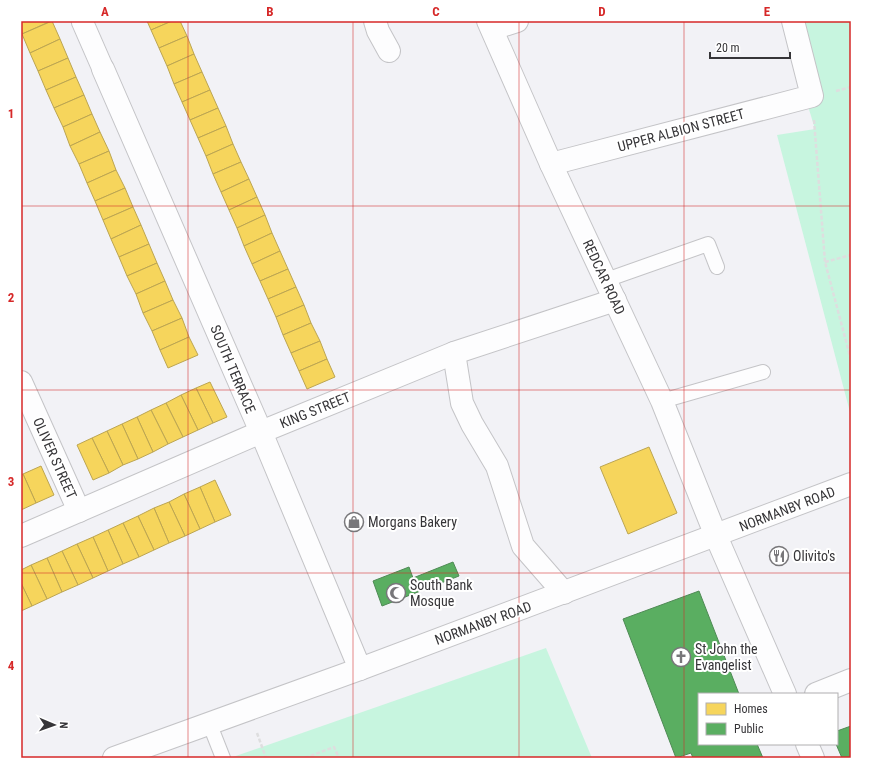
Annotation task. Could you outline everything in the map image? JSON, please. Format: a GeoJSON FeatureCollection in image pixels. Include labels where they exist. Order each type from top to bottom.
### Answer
{"type":"FeatureCollection","features":[{"type":"Feature","properties":{"kind":"street"},"geometry":{"type":"LineString","coordinates":[[82,21],[103,69]]}},
{"type":"Feature","properties":{"kind":"street"},"geometry":{"type":"LineString","coordinates":[[375,21],[378,31],[389,51]]}},
{"type":"Feature","properties":{"kind":"street"},"geometry":{"type":"LineString","coordinates":[[490,25],[517,21]]}},
{"type":"Feature","properties":{"kind":"street"},"geometry":{"type":"LineString","coordinates":[[793,21],[812,96]]}},
{"type":"Feature","properties":{"kind":"street","name":"REDCAR ROAD"},"geometry":{"type":"LineString","coordinates":[[490,25],[551,164],[662,401],[716,536],[785,693]]}},
{"type":"Feature","properties":{"kind":"street","name":"SOUTH TERRACE"},"geometry":{"type":"LineString","coordinates":[[103,69],[260,432],[360,669]]}},
{"type":"Feature","properties":{"kind":"street","name":"UPPER ALBION STREET"},"geometry":{"type":"LineString","coordinates":[[551,164],[812,96]]}},
{"type":"Feature","properties":{"kind":"street","name":"KING STREET"},"geometry":{"type":"LineString","coordinates":[[21,536],[260,432],[454,353],[615,300]]}},
{"type":"Feature","properties":{"kind":"street"},"geometry":{"type":"LineString","coordinates":[[454,353],[462,403],[472,424],[497,466],[523,546],[564,593]]}},
{"type":"Feature","properties":{"kind":"street","name":"OLIVER STREET"},"geometry":{"type":"LineString","coordinates":[[21,382],[79,511]]}},
{"type":"Feature","properties":{"kind":"street","name":"NORMANBY ROAD"},"geometry":{"type":"LineString","coordinates":[[114,758],[210,725],[851,484]]}},
{"type":"Feature","properties":{"kind":"street"},"geometry":{"type":"LineString","coordinates":[[818,693],[851,680]]}},
{"type":"Feature","properties":{"kind":"street"},"geometry":{"type":"LineString","coordinates":[[807,745],[813,758]]}},
{"type":"Feature","properties":{"kind":"lane"},"geometry":{"type":"LineString","coordinates":[[606,280],[708,244],[717,267]]}},
{"type":"Feature","properties":{"kind":"lane"},"geometry":{"type":"LineString","coordinates":[[662,401],[763,372]]}},
{"type":"Feature","properties":{"kind":"lane"},"geometry":{"type":"LineString","coordinates":[[210,725],[223,758]]}},
{"type":"Feature","properties":{"kind":"path"},"geometry":{"type":"LineString","coordinates":[[812,96],[825,262],[851,360]]}},
{"type":"Feature","properties":{"kind":"path"},"geometry":{"type":"LineString","coordinates":[[825,262],[851,255]]}},
{"type":"Feature","properties":{"kind":"path"},"geometry":{"type":"LineString","coordinates":[[305,758],[334,747],[339,758]]}},
{"type":"Feature","properties":{"kind":"green space"},"geometry":{"type":"Polygon","coordinates":[[[782,21],[851,21],[851,416],[777,135],[815,129],[782,21]]]}},
{"type":"Feature","properties":{"kind":"green space"},"geometry":{"type":"Polygon","coordinates":[[[546,648],[592,758],[230,758],[546,648]]]}},
{"type":"Feature","properties":{"kind":"building: Homes"},"geometry":{"type":"Polygon","coordinates":[[[21,21],[51,21],[22,34],[21,21]]]}},
{"type":"Feature","properties":{"kind":"building: Homes"},"geometry":{"type":"Polygon","coordinates":[[[52,21],[60,39],[30,53],[22,34],[52,21]]]}},
{"type":"Feature","properties":{"kind":"building: Homes"},"geometry":{"type":"Polygon","coordinates":[[[147,21],[172,21],[151,30],[147,21]]]}},
{"type":"Feature","properties":{"kind":"building: Homes"},"geometry":{"type":"Polygon","coordinates":[[[172,21],[180,21],[187,36],[159,48],[151,30],[172,21]]]}},
{"type":"Feature","properties":{"kind":"building: Homes"},"geometry":{"type":"Polygon","coordinates":[[[187,36],[194,54],[167,66],[159,48],[187,36]]]}},
{"type":"Feature","properties":{"kind":"building: Homes"},"geometry":{"type":"Polygon","coordinates":[[[60,39],[68,58],[38,71],[30,53],[60,39]]]}},
{"type":"Feature","properties":{"kind":"building: Homes"},"geometry":{"type":"Polygon","coordinates":[[[194,54],[202,72],[174,84],[167,66],[194,54]]]}},
{"type":"Feature","properties":{"kind":"building: Homes"},"geometry":{"type":"Polygon","coordinates":[[[68,58],[76,77],[46,90],[38,71],[68,58]]]}},
{"type":"Feature","properties":{"kind":"building: Homes"},"geometry":{"type":"Polygon","coordinates":[[[202,72],[210,90],[182,102],[174,84],[202,72]]]}},
{"type":"Feature","properties":{"kind":"building: Homes"},"geometry":{"type":"Polygon","coordinates":[[[76,77],[84,95],[54,108],[46,90],[76,77]]]}},
{"type":"Feature","properties":{"kind":"building: Homes"},"geometry":{"type":"Polygon","coordinates":[[[210,90],[218,108],[190,120],[182,102],[210,90]]]}},
{"type":"Feature","properties":{"kind":"building: Homes"},"geometry":{"type":"Polygon","coordinates":[[[84,95],[92,114],[63,127],[54,108],[84,95]]]}},
{"type":"Feature","properties":{"kind":"building: Homes"},"geometry":{"type":"Polygon","coordinates":[[[218,108],[226,126],[198,138],[190,120],[218,108]]]}},
{"type":"Feature","properties":{"kind":"building: Homes"},"geometry":{"type":"Polygon","coordinates":[[[92,114],[100,132],[70,146],[63,127],[92,114]]]}},
{"type":"Feature","properties":{"kind":"building: Homes"},"geometry":{"type":"Polygon","coordinates":[[[226,126],[233,144],[206,156],[198,138],[226,126]]]}},
{"type":"Feature","properties":{"kind":"building: Homes"},"geometry":{"type":"Polygon","coordinates":[[[100,132],[109,151],[79,164],[70,146],[100,132]]]}},
{"type":"Feature","properties":{"kind":"building: Homes"},"geometry":{"type":"Polygon","coordinates":[[[233,144],[241,162],[213,174],[206,156],[233,144]]]}},
{"type":"Feature","properties":{"kind":"building: Homes"},"geometry":{"type":"Polygon","coordinates":[[[109,151],[116,170],[87,183],[79,164],[109,151]]]}},
{"type":"Feature","properties":{"kind":"building: Homes"},"geometry":{"type":"Polygon","coordinates":[[[241,162],[249,179],[221,192],[213,174],[241,162]]]}},
{"type":"Feature","properties":{"kind":"building: Homes"},"geometry":{"type":"Polygon","coordinates":[[[116,170],[125,188],[95,201],[87,183],[116,170]]]}},
{"type":"Feature","properties":{"kind":"building: Homes"},"geometry":{"type":"Polygon","coordinates":[[[249,179],[257,197],[229,210],[221,192],[249,179]]]}},
{"type":"Feature","properties":{"kind":"building: Homes"},"geometry":{"type":"Polygon","coordinates":[[[125,188],[133,207],[103,220],[95,201],[125,188]]]}},
{"type":"Feature","properties":{"kind":"building: Homes"},"geometry":{"type":"Polygon","coordinates":[[[257,197],[265,215],[237,228],[229,210],[257,197]]]}},
{"type":"Feature","properties":{"kind":"building: Homes"},"geometry":{"type":"Polygon","coordinates":[[[133,207],[141,225],[111,239],[103,220],[133,207]]]}},
{"type":"Feature","properties":{"kind":"building: Homes"},"geometry":{"type":"Polygon","coordinates":[[[265,215],[272,233],[244,246],[237,228],[265,215]]]}},
{"type":"Feature","properties":{"kind":"building: Homes"},"geometry":{"type":"Polygon","coordinates":[[[141,225],[149,244],[119,257],[111,239],[141,225]]]}},
{"type":"Feature","properties":{"kind":"building: Homes"},"geometry":{"type":"Polygon","coordinates":[[[272,233],[280,251],[252,264],[244,246],[272,233]]]}},
{"type":"Feature","properties":{"kind":"building: Homes"},"geometry":{"type":"Polygon","coordinates":[[[149,244],[157,263],[127,276],[119,257],[149,244]]]}},
{"type":"Feature","properties":{"kind":"building: Homes"},"geometry":{"type":"Polygon","coordinates":[[[280,251],[288,269],[260,281],[252,264],[280,251]]]}},
{"type":"Feature","properties":{"kind":"building: Homes"},"geometry":{"type":"Polygon","coordinates":[[[157,263],[165,281],[136,294],[127,276],[157,263]]]}},
{"type":"Feature","properties":{"kind":"building: Homes"},"geometry":{"type":"Polygon","coordinates":[[[288,269],[296,287],[268,299],[260,281],[288,269]]]}},
{"type":"Feature","properties":{"kind":"building: Homes"},"geometry":{"type":"Polygon","coordinates":[[[165,281],[173,300],[143,313],[136,294],[165,281]]]}},
{"type":"Feature","properties":{"kind":"building: Homes"},"geometry":{"type":"Polygon","coordinates":[[[296,287],[304,305],[276,317],[268,299],[296,287]]]}},
{"type":"Feature","properties":{"kind":"building: Homes"},"geometry":{"type":"Polygon","coordinates":[[[173,300],[182,318],[152,331],[143,313],[173,300]]]}},
{"type":"Feature","properties":{"kind":"building: Homes"},"geometry":{"type":"Polygon","coordinates":[[[304,305],[311,323],[283,335],[276,317],[304,305]]]}},
{"type":"Feature","properties":{"kind":"building: Homes"},"geometry":{"type":"Polygon","coordinates":[[[182,318],[189,337],[160,350],[152,331],[182,318]]]}},
{"type":"Feature","properties":{"kind":"building: Homes"},"geometry":{"type":"Polygon","coordinates":[[[311,323],[320,341],[291,353],[283,335],[311,323]]]}},
{"type":"Feature","properties":{"kind":"building: Homes"},"geometry":{"type":"Polygon","coordinates":[[[189,337],[198,355],[168,368],[160,350],[189,337]]]}},
{"type":"Feature","properties":{"kind":"building: Homes"},"geometry":{"type":"Polygon","coordinates":[[[320,341],[327,359],[299,371],[291,353],[320,341]]]}},
{"type":"Feature","properties":{"kind":"building: Homes"},"geometry":{"type":"Polygon","coordinates":[[[327,359],[335,377],[307,389],[299,371],[327,359]]]}},
{"type":"Feature","properties":{"kind":"building: Homes"},"geometry":{"type":"Polygon","coordinates":[[[210,382],[227,417],[213,423],[196,388],[210,382]]]}},
{"type":"Feature","properties":{"kind":"building: Homes"},"geometry":{"type":"Polygon","coordinates":[[[196,388],[213,423],[198,430],[181,395],[196,388]]]}},
{"type":"Feature","properties":{"kind":"building: Homes"},"geometry":{"type":"Polygon","coordinates":[[[181,395],[198,430],[183,437],[166,403],[181,395]]]}},
{"type":"Feature","properties":{"kind":"building: Homes"},"geometry":{"type":"Polygon","coordinates":[[[166,403],[183,437],[168,444],[151,410],[166,403]]]}},
{"type":"Feature","properties":{"kind":"building: Homes"},"geometry":{"type":"Polygon","coordinates":[[[151,410],[168,444],[153,452],[137,417],[151,410]]]}},
{"type":"Feature","properties":{"kind":"building: Homes"},"geometry":{"type":"Polygon","coordinates":[[[137,417],[153,452],[138,459],[122,424],[137,417]]]}},
{"type":"Feature","properties":{"kind":"building: Homes"},"geometry":{"type":"Polygon","coordinates":[[[122,424],[138,459],[123,465],[107,431],[122,424]]]}},
{"type":"Feature","properties":{"kind":"building: Homes"},"geometry":{"type":"Polygon","coordinates":[[[107,431],[123,465],[109,473],[92,438],[107,431]]]}},
{"type":"Feature","properties":{"kind":"building: Homes"},"geometry":{"type":"Polygon","coordinates":[[[92,438],[109,473],[93,480],[77,445],[92,438]]]}},
{"type":"Feature","properties":{"kind":"building: Homes"},"geometry":{"type":"Polygon","coordinates":[[[649,447],[677,513],[628,534],[600,467],[649,447]]]}},
{"type":"Feature","properties":{"kind":"building: Homes"},"geometry":{"type":"Polygon","coordinates":[[[41,466],[54,495],[36,503],[23,474],[41,466]]]}},
{"type":"Feature","properties":{"kind":"building: Homes"},"geometry":{"type":"Polygon","coordinates":[[[23,474],[36,503],[21,510],[21,475],[23,474]]]}},
{"type":"Feature","properties":{"kind":"building: Homes"},"geometry":{"type":"Polygon","coordinates":[[[215,480],[231,515],[215,522],[200,487],[215,480]]]}},
{"type":"Feature","properties":{"kind":"building: Homes"},"geometry":{"type":"Polygon","coordinates":[[[200,487],[215,522],[200,529],[184,494],[200,487]]]}},
{"type":"Feature","properties":{"kind":"building: Homes"},"geometry":{"type":"Polygon","coordinates":[[[184,494],[200,529],[185,536],[169,502],[184,494]]]}},
{"type":"Feature","properties":{"kind":"building: Homes"},"geometry":{"type":"Polygon","coordinates":[[[169,502],[185,536],[169,543],[154,508],[169,502]]]}},
{"type":"Feature","properties":{"kind":"building: Homes"},"geometry":{"type":"Polygon","coordinates":[[[154,508],[169,543],[154,550],[138,516],[154,508]]]}},
{"type":"Feature","properties":{"kind":"building: Homes"},"geometry":{"type":"Polygon","coordinates":[[[138,516],[154,550],[139,557],[123,523],[138,516]]]}},
{"type":"Feature","properties":{"kind":"building: Homes"},"geometry":{"type":"Polygon","coordinates":[[[123,523],[139,557],[123,564],[108,530],[123,523]]]}},
{"type":"Feature","properties":{"kind":"building: Homes"},"geometry":{"type":"Polygon","coordinates":[[[108,530],[123,564],[108,571],[93,537],[108,530]]]}},
{"type":"Feature","properties":{"kind":"building: Homes"},"geometry":{"type":"Polygon","coordinates":[[[93,537],[108,571],[93,578],[77,544],[93,537]]]}},
{"type":"Feature","properties":{"kind":"building: Homes"},"geometry":{"type":"Polygon","coordinates":[[[77,544],[93,578],[78,585],[62,551],[77,544]]]}},
{"type":"Feature","properties":{"kind":"building: Homes"},"geometry":{"type":"Polygon","coordinates":[[[62,551],[78,585],[62,592],[47,558],[62,551]]]}},
{"type":"Feature","properties":{"kind":"building: Homes"},"geometry":{"type":"Polygon","coordinates":[[[47,558],[62,592],[47,599],[31,565],[47,558]]]}},
{"type":"Feature","properties":{"kind":"building: Homes"},"geometry":{"type":"Polygon","coordinates":[[[31,565],[47,599],[32,606],[21,583],[21,570],[31,565]]]}},
{"type":"Feature","properties":{"kind":"building: Homes"},"geometry":{"type":"Polygon","coordinates":[[[21,583],[32,606],[21,611],[21,583]]]}},
{"type":"Feature","properties":{"kind":"building: Public","name":"South Bank Mosque"},"geometry":{"type":"Polygon","coordinates":[[[453,562],[459,576],[382,606],[373,581],[409,567],[413,578],[453,562]]]}},
{"type":"Feature","properties":{"kind":"building: Public","name":"St John the Evangelist"},"geometry":{"type":"Polygon","coordinates":[[[699,591],[739,693],[698,693],[698,745],[757,745],[763,758],[693,758],[691,753],[676,758],[623,619],[699,591]]]}},
{"type":"Feature","properties":{"kind":"building: Public"},"geometry":{"type":"Polygon","coordinates":[[[851,726],[851,758],[842,758],[836,745],[838,745],[838,731],[851,726]]]}},
{"type":"Feature","properties":{"kind":"place","name":"Morgans Bakery"},"geometry":{"type":"Point","coordinates":[354,522]}},
{"type":"Feature","properties":{"kind":"place","name":"Olivito's"},"geometry":{"type":"Point","coordinates":[779,556]}},
{"type":"Feature","properties":{"kind":"place","name":"South Bank Mosque"},"geometry":{"type":"Point","coordinates":[396,593]}},
{"type":"Feature","properties":{"kind":"place","name":"St John the Evangelist"},"geometry":{"type":"Point","coordinates":[681,657]}}]}
